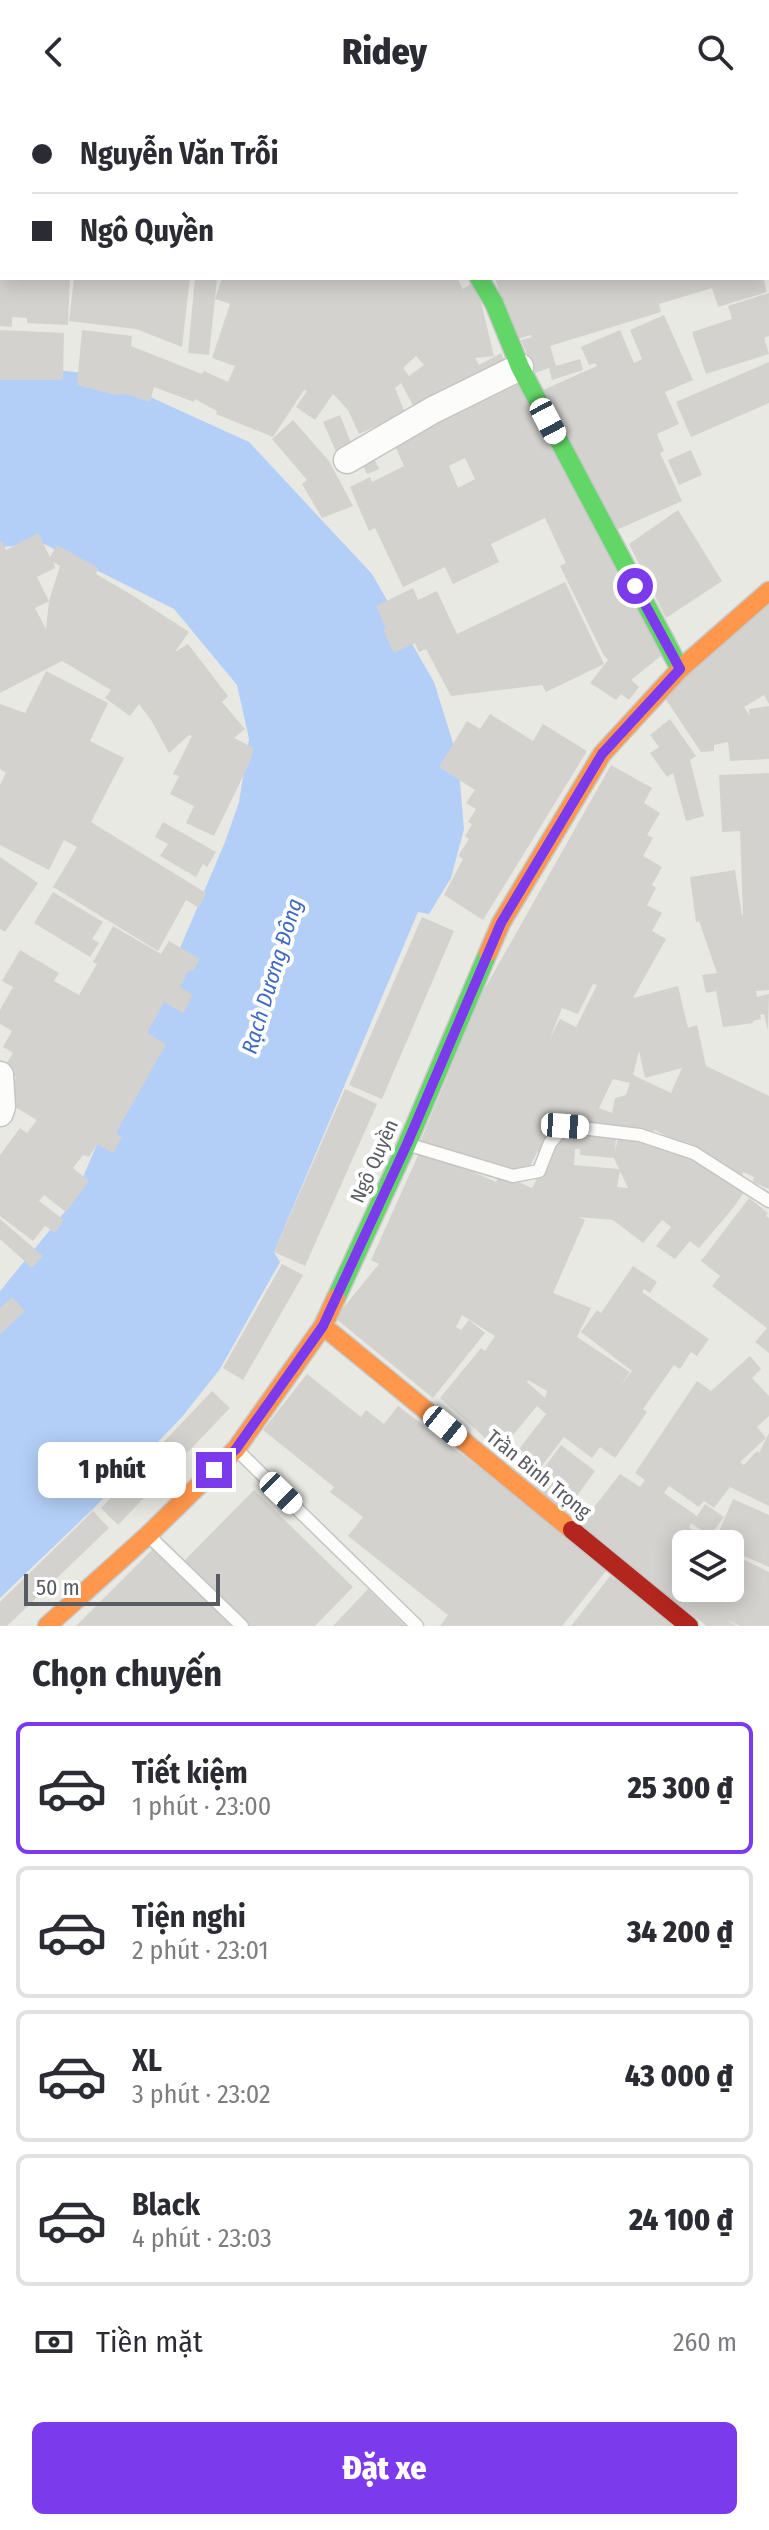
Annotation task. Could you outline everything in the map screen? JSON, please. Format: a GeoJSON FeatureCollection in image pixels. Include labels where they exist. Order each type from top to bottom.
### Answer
{"type":"FeatureCollection","features":[{"type":"Feature","properties":{"kind":"street"},"geometry":{"type":"LineString","coordinates":[[480,280],[494,303],[520,367],[680,669]]}},
{"type":"Feature","properties":{"kind":"street"},"geometry":{"type":"LineString","coordinates":[[347,460],[433,410],[520,367]]}},
{"type":"Feature","properties":{"kind":"street","name":"Ngô Quyền"},"geometry":{"type":"LineString","coordinates":[[47,1626],[148,1535],[236,1449],[323,1326],[407,1144],[501,923],[602,754],[680,669],[769,591]]}},
{"type":"Feature","properties":{"kind":"street"},"geometry":{"type":"LineString","coordinates":[[0,1075],[0,1113]]}},
{"type":"Feature","properties":{"kind":"street","name":"Trần Bình Trọng"},"geometry":{"type":"LineString","coordinates":[[323,1326],[689,1626]]}},
{"type":"Feature","properties":{"kind":"lane"},"geometry":{"type":"LineString","coordinates":[[407,1144],[513,1176],[539,1171],[550,1143],[565,1126],[640,1135],[694,1153],[769,1201]]}},
{"type":"Feature","properties":{"kind":"lane"},"geometry":{"type":"LineString","coordinates":[[236,1449],[417,1626]]}},
{"type":"Feature","properties":{"kind":"lane"},"geometry":{"type":"LineString","coordinates":[[148,1535],[242,1626]]}},
{"type":"Feature","properties":{"kind":"water","name":"Rạch Dương Đông"},"geometry":{"type":"Polygon","coordinates":[[[0,364],[102,375],[249,442],[372,574],[434,682],[458,759],[464,829],[451,878],[429,914],[418,912],[274,1252],[280,1262],[220,1369],[182,1417],[93,1509],[0,1598],[0,1291],[72,1203],[225,842],[239,802],[249,739],[237,685],[174,609],[44,544],[0,547],[0,364]]]}},
{"type":"Feature","properties":{"kind":"building"},"geometry":{"type":"Polygon","coordinates":[[[0,280],[70,280],[68,325],[27,323],[27,318],[12,317],[12,327],[0,326],[0,280]]]}},
{"type":"Feature","properties":{"kind":"building"},"geometry":{"type":"Polygon","coordinates":[[[74,280],[190,280],[182,347],[136,329],[69,321],[74,280]]]}},
{"type":"Feature","properties":{"kind":"building"},"geometry":{"type":"Polygon","coordinates":[[[195,280],[217,280],[209,355],[188,353],[195,280]]]}},
{"type":"Feature","properties":{"kind":"building"},"geometry":{"type":"Polygon","coordinates":[[[221,280],[458,280],[463,289],[476,281],[494,356],[475,358],[479,365],[501,353],[509,370],[416,411],[401,383],[395,388],[405,413],[359,434],[348,410],[333,394],[315,420],[296,407],[307,391],[304,390],[273,437],[216,414],[217,411],[195,399],[194,402],[154,387],[150,402],[77,385],[82,330],[132,336],[131,346],[228,382],[235,366],[212,358],[230,304],[215,299],[221,280]],[[416,356],[403,368],[409,376],[424,365],[416,356]]]}},
{"type":"Feature","properties":{"kind":"building"},"geometry":{"type":"Polygon","coordinates":[[[496,280],[764,280],[767,292],[718,307],[712,288],[659,304],[661,312],[550,346],[556,366],[580,359],[583,370],[552,380],[549,368],[535,373],[521,340],[531,335],[514,340],[496,280]]]}},
{"type":"Feature","properties":{"kind":"building"},"geometry":{"type":"Polygon","coordinates":[[[769,293],[769,336],[764,338],[769,354],[706,374],[692,332],[732,319],[728,306],[769,293]]]}},
{"type":"Feature","properties":{"kind":"building"},"geometry":{"type":"Polygon","coordinates":[[[664,315],[693,380],[665,392],[679,424],[657,434],[664,451],[660,453],[682,501],[612,532],[543,390],[597,366],[595,363],[589,365],[581,347],[620,330],[634,363],[642,359],[630,330],[664,315]]]}},
{"type":"Feature","properties":{"kind":"building"},"geometry":{"type":"Polygon","coordinates":[[[0,330],[64,333],[63,380],[0,380],[0,330]]]}},
{"type":"Feature","properties":{"kind":"building"},"geometry":{"type":"Polygon","coordinates":[[[769,362],[769,403],[691,437],[676,402],[769,362]]]}},
{"type":"Feature","properties":{"kind":"building"},"geometry":{"type":"Polygon","coordinates":[[[514,374],[662,655],[631,680],[639,687],[629,700],[621,694],[616,700],[590,683],[608,660],[560,566],[566,563],[545,518],[491,544],[499,562],[453,584],[445,567],[403,587],[375,528],[369,531],[350,487],[370,477],[372,482],[404,466],[391,437],[514,374]],[[465,458],[449,466],[458,488],[475,479],[465,458]]]}},
{"type":"Feature","properties":{"kind":"building"},"geometry":{"type":"Polygon","coordinates":[[[340,415],[353,448],[337,454],[323,422],[340,415]]]}},
{"type":"Feature","properties":{"kind":"building"},"geometry":{"type":"Polygon","coordinates":[[[293,420],[329,461],[353,506],[322,518],[302,484],[307,480],[272,439],[293,420]]]}},
{"type":"Feature","properties":{"kind":"building"},"geometry":{"type":"Polygon","coordinates":[[[370,450],[379,469],[367,474],[358,456],[370,450]]]}},
{"type":"Feature","properties":{"kind":"building"},"geometry":{"type":"Polygon","coordinates":[[[691,450],[702,475],[679,485],[668,460],[691,450]]]}},
{"type":"Feature","properties":{"kind":"building"},"geometry":{"type":"Polygon","coordinates":[[[678,510],[722,581],[666,618],[629,544],[678,510]]]}},
{"type":"Feature","properties":{"kind":"building"},"geometry":{"type":"Polygon","coordinates":[[[38,533],[50,557],[57,545],[98,568],[96,574],[189,632],[175,652],[188,644],[228,696],[222,702],[245,729],[234,738],[254,748],[214,836],[186,823],[194,806],[170,794],[179,776],[173,774],[192,736],[189,735],[169,753],[139,704],[130,716],[105,698],[111,690],[62,661],[0,693],[0,542],[6,550],[38,533]],[[53,562],[55,568],[37,577],[49,601],[60,566],[53,562]],[[49,601],[35,608],[46,629],[49,601]]]}},
{"type":"Feature","properties":{"kind":"building"},"geometry":{"type":"Polygon","coordinates":[[[565,582],[604,664],[546,692],[542,685],[451,696],[426,649],[419,652],[415,643],[394,653],[376,606],[413,588],[418,600],[437,591],[457,634],[565,582]]]}},
{"type":"Feature","properties":{"kind":"building"},"geometry":{"type":"Polygon","coordinates":[[[769,601],[769,704],[764,695],[744,707],[750,716],[749,709],[769,706],[769,759],[730,761],[728,742],[714,745],[714,751],[701,752],[663,695],[769,601]]]}},
{"type":"Feature","properties":{"kind":"building"},"geometry":{"type":"Polygon","coordinates":[[[46,671],[108,703],[90,741],[124,758],[91,822],[206,893],[199,908],[186,900],[158,951],[53,887],[77,847],[64,840],[49,870],[0,845],[0,785],[6,773],[0,769],[0,704],[25,713],[46,671]]]}},
{"type":"Feature","properties":{"kind":"building"},"geometry":{"type":"Polygon","coordinates":[[[490,714],[533,741],[543,724],[587,751],[483,920],[444,895],[463,859],[458,856],[469,839],[465,836],[472,824],[468,822],[476,809],[466,803],[475,790],[439,767],[467,721],[480,729],[490,714]]]}},
{"type":"Feature","properties":{"kind":"building"},"geometry":{"type":"Polygon","coordinates":[[[670,719],[696,756],[690,760],[704,816],[686,821],[673,773],[667,777],[650,753],[659,747],[650,735],[670,719]]]}},
{"type":"Feature","properties":{"kind":"building"},"geometry":{"type":"Polygon","coordinates":[[[611,765],[652,788],[644,803],[660,813],[647,835],[653,838],[643,856],[662,867],[652,885],[656,888],[647,905],[662,913],[652,931],[666,939],[633,998],[678,986],[688,1028],[697,1025],[706,1066],[769,1096],[769,1189],[753,1182],[754,1177],[743,1172],[742,1175],[726,1164],[654,1130],[652,1135],[572,1123],[553,1128],[544,1154],[538,1151],[527,1171],[509,1172],[419,1145],[480,997],[611,765]],[[593,984],[578,1014],[562,1008],[550,1038],[560,1019],[576,1027],[597,985],[593,984]],[[639,1051],[633,1075],[671,1093],[682,1068],[645,1078],[639,1051]],[[613,1079],[599,1108],[612,1113],[615,1098],[626,1095],[630,1083],[613,1079]]]}},
{"type":"Feature","properties":{"kind":"building"},"geometry":{"type":"Polygon","coordinates":[[[769,773],[769,990],[756,991],[757,997],[769,994],[768,1031],[764,1014],[753,1023],[723,1027],[716,991],[706,993],[702,975],[717,973],[699,921],[696,922],[690,877],[735,870],[743,915],[740,831],[722,832],[719,775],[769,773]]]}},
{"type":"Feature","properties":{"kind":"building"},"geometry":{"type":"Polygon","coordinates":[[[163,822],[216,852],[207,867],[203,864],[196,877],[160,856],[168,844],[155,837],[163,822]]]}},
{"type":"Feature","properties":{"kind":"building"},"geometry":{"type":"Polygon","coordinates":[[[0,857],[38,883],[5,932],[0,929],[0,857]]]}},
{"type":"Feature","properties":{"kind":"building"},"geometry":{"type":"Polygon","coordinates":[[[53,892],[103,922],[92,939],[99,943],[90,957],[34,923],[53,892]]]}},
{"type":"Feature","properties":{"kind":"building"},"geometry":{"type":"Polygon","coordinates":[[[422,917],[454,931],[382,1099],[349,1085],[422,917]]]}},
{"type":"Feature","properties":{"kind":"building"},"geometry":{"type":"Polygon","coordinates":[[[113,926],[161,954],[169,941],[200,959],[192,972],[189,970],[180,987],[193,995],[183,1013],[164,1002],[147,1033],[166,1044],[116,1133],[122,1137],[113,1153],[97,1144],[89,1157],[83,1155],[73,1168],[89,1181],[66,1212],[44,1195],[39,1201],[64,1220],[55,1233],[45,1226],[33,1241],[0,1216],[0,1155],[20,1128],[27,1133],[37,1120],[5,1101],[16,1077],[3,1069],[13,1053],[3,1047],[12,1031],[0,1024],[0,1010],[13,987],[2,981],[20,950],[59,973],[54,981],[79,995],[97,964],[93,962],[113,926]]]}},
{"type":"Feature","properties":{"kind":"building"},"geometry":{"type":"Polygon","coordinates":[[[345,1089],[377,1104],[305,1266],[274,1252],[345,1089]]]}},
{"type":"Feature","properties":{"kind":"building"},"geometry":{"type":"Polygon","coordinates":[[[563,1130],[616,1137],[615,1152],[618,1137],[665,1146],[748,1186],[699,1248],[690,1241],[675,1259],[656,1246],[671,1227],[662,1220],[643,1243],[613,1220],[578,1217],[585,1220],[553,1293],[591,1308],[577,1337],[630,1372],[620,1386],[632,1371],[581,1332],[597,1310],[601,1313],[633,1266],[657,1282],[650,1293],[644,1289],[642,1292],[709,1339],[697,1356],[691,1352],[680,1369],[674,1365],[643,1409],[647,1412],[615,1458],[600,1447],[592,1458],[564,1437],[541,1467],[519,1449],[546,1414],[537,1406],[498,1453],[440,1398],[481,1348],[485,1351],[495,1336],[462,1315],[456,1327],[461,1330],[469,1320],[485,1333],[433,1398],[335,1318],[379,1264],[371,1260],[421,1149],[496,1182],[500,1174],[532,1188],[563,1130]],[[575,1149],[574,1165],[620,1171],[614,1158],[580,1155],[580,1149],[575,1149]],[[620,1171],[617,1187],[628,1188],[620,1171]],[[527,1382],[545,1398],[547,1391],[527,1382]]]}},
{"type":"Feature","properties":{"kind":"building"},"geometry":{"type":"Polygon","coordinates":[[[749,1198],[768,1213],[766,1216],[769,1218],[769,1353],[755,1342],[767,1328],[712,1286],[720,1276],[701,1261],[749,1198]]]}},
{"type":"Feature","properties":{"kind":"building"},"geometry":{"type":"Polygon","coordinates":[[[0,1219],[43,1256],[32,1268],[0,1239],[0,1219]]]}},
{"type":"Feature","properties":{"kind":"building"},"geometry":{"type":"Polygon","coordinates":[[[282,1264],[303,1275],[243,1380],[223,1368],[282,1264]]]}},
{"type":"Feature","properties":{"kind":"building"},"geometry":{"type":"Polygon","coordinates":[[[12,1297],[25,1311],[0,1334],[0,1308],[12,1297]]]}},
{"type":"Feature","properties":{"kind":"building"},"geometry":{"type":"Polygon","coordinates":[[[750,1356],[761,1369],[752,1378],[769,1396],[769,1416],[757,1427],[766,1438],[740,1462],[744,1465],[757,1451],[759,1453],[769,1433],[769,1506],[730,1487],[714,1508],[704,1501],[699,1507],[669,1486],[664,1493],[697,1516],[705,1504],[724,1517],[714,1530],[701,1530],[691,1523],[689,1528],[692,1530],[672,1530],[672,1600],[577,1529],[620,1474],[640,1487],[645,1480],[635,1473],[697,1381],[711,1391],[750,1356]]]}},
{"type":"Feature","properties":{"kind":"building"},"geometry":{"type":"Polygon","coordinates":[[[307,1374],[361,1417],[366,1410],[384,1424],[398,1406],[610,1566],[562,1626],[440,1626],[448,1615],[348,1536],[363,1517],[330,1492],[334,1487],[263,1430],[307,1374]]]}},
{"type":"Feature","properties":{"kind":"building"},"geometry":{"type":"Polygon","coordinates":[[[212,1391],[230,1408],[118,1525],[101,1508],[212,1391]]]}},
{"type":"Feature","properties":{"kind":"building"},"geometry":{"type":"Polygon","coordinates":[[[561,1445],[595,1471],[563,1515],[528,1490],[561,1445]]]}},
{"type":"Feature","properties":{"kind":"building"},"geometry":{"type":"Polygon","coordinates":[[[254,1490],[353,1587],[315,1626],[249,1626],[183,1562],[254,1490]]]}},
{"type":"Feature","properties":{"kind":"building"},"geometry":{"type":"Polygon","coordinates":[[[733,1499],[769,1515],[769,1567],[744,1556],[744,1530],[720,1530],[733,1499]]]}},
{"type":"Feature","properties":{"kind":"building"},"geometry":{"type":"Polygon","coordinates":[[[93,1511],[109,1528],[7,1626],[0,1626],[0,1602],[93,1511]]]}},
{"type":"Feature","properties":{"kind":"building"},"geometry":{"type":"Polygon","coordinates":[[[155,1547],[232,1624],[230,1626],[76,1626],[155,1547]]]}},
{"type":"Feature","properties":{"kind":"building"},"geometry":{"type":"Polygon","coordinates":[[[744,1560],[769,1572],[769,1626],[740,1626],[727,1620],[737,1626],[707,1626],[675,1602],[744,1602],[744,1560]]]}},
{"type":"Feature","properties":{"kind":"building"},"geometry":{"type":"Polygon","coordinates":[[[610,1576],[688,1626],[571,1626],[610,1576]]]}},
{"type":"Feature","properties":{"kind":"building"},"geometry":{"type":"Polygon","coordinates":[[[368,1589],[406,1626],[333,1626],[368,1589]]]}},
{"type":"Feature","properties":{"kind":"traffic: fast"},"geometry":{"type":"LineString","coordinates":[[480,280],[494,303],[520,367],[680,669]]}},
{"type":"Feature","properties":{"kind":"traffic: fast"},"geometry":{"type":"LineString","coordinates":[[336,1298],[407,1144],[488,953]]}},
{"type":"Feature","properties":{"kind":"traffic: slow"},"geometry":{"type":"LineString","coordinates":[[488,953],[501,923],[602,754],[680,669],[769,591]]}},
{"type":"Feature","properties":{"kind":"traffic: slow"},"geometry":{"type":"LineString","coordinates":[[47,1626],[148,1535],[236,1449],[323,1326],[336,1298]]}},
{"type":"Feature","properties":{"kind":"traffic: slow"},"geometry":{"type":"LineString","coordinates":[[323,1326],[572,1530]]}},
{"type":"Feature","properties":{"kind":"traffic: jam"},"geometry":{"type":"LineString","coordinates":[[572,1530],[689,1626]]}},
{"type":"Feature","properties":{"kind":"route"},"geometry":{"type":"LineString","coordinates":[[214,1470],[236,1449],[323,1326],[407,1144],[501,923],[602,754],[680,669],[635,586]]}}]}
